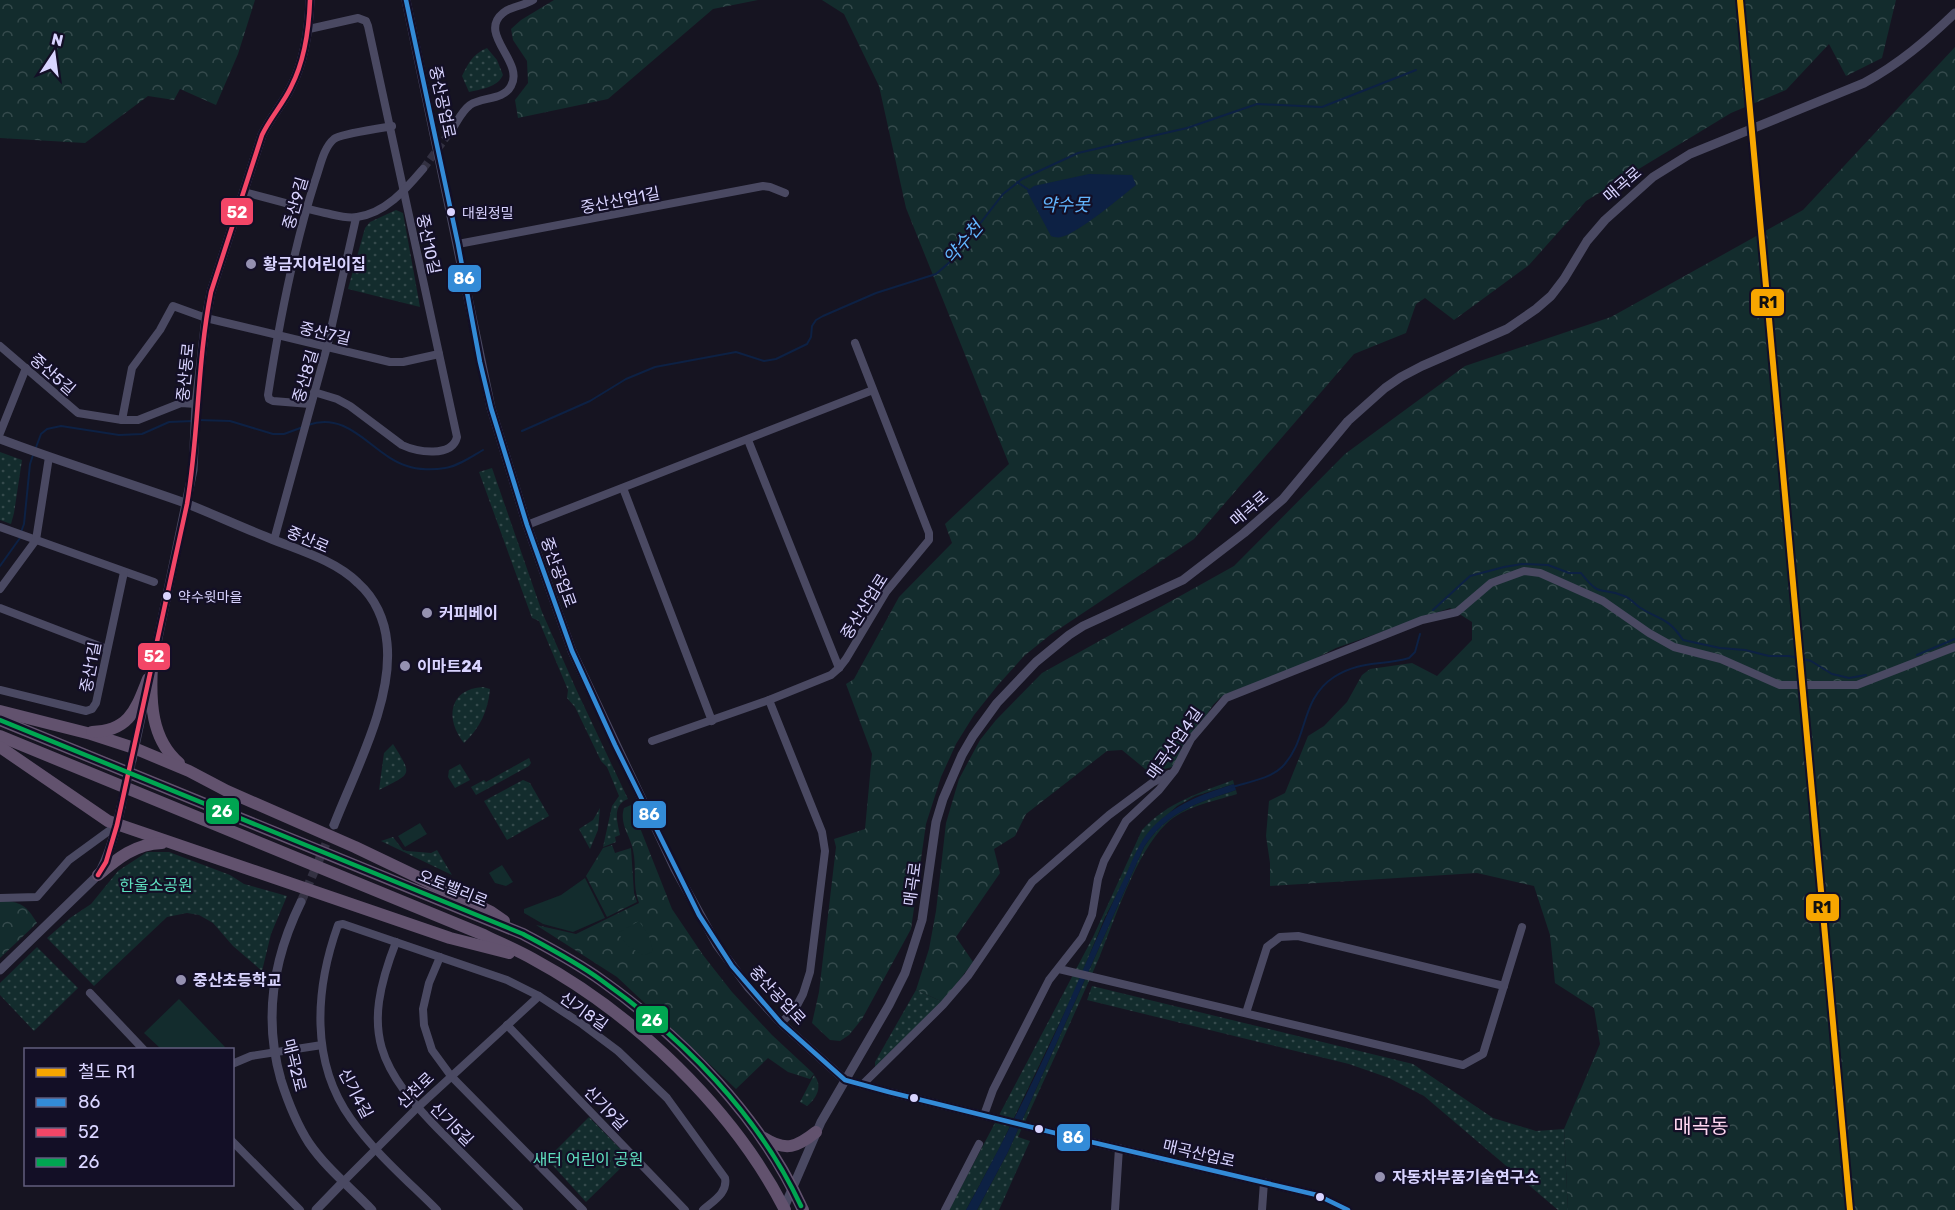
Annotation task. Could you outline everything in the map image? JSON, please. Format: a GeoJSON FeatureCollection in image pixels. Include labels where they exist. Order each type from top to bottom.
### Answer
{"type":"FeatureCollection","features":[{"type":"Feature","properties":{"kind":"highway"},"geometry":{"type":"LineString","coordinates":[[82,732],[105,731],[122,725],[136,707],[152,670]]}},
{"type":"Feature","properties":{"kind":"highway"},"geometry":{"type":"LineString","coordinates":[[152,670],[152,707],[161,742],[171,756],[189,771]]}},
{"type":"Feature","properties":{"kind":"highway"},"geometry":{"type":"LineString","coordinates":[[0,711],[82,732],[133,754],[189,771],[227,791],[355,847],[491,912],[522,934]]}},
{"type":"Feature","properties":{"kind":"highway","name":"오토밸리로"},"geometry":{"type":"LineString","coordinates":[[0,720],[522,934],[601,980],[652,1020],[706,1071],[761,1136],[803,1210]]}},
{"type":"Feature","properties":{"kind":"highway","name":"오토밸리로"},"geometry":{"type":"LineString","coordinates":[[0,736],[484,935],[533,958],[598,999],[652,1043],[683,1073],[721,1115],[750,1153],[784,1209]]}},
{"type":"Feature","properties":{"kind":"highway"},"geometry":{"type":"LineString","coordinates":[[0,747],[117,825],[450,938],[533,958]]}},
{"type":"Feature","properties":{"kind":"highway"},"geometry":{"type":"LineString","coordinates":[[98,875],[121,856],[146,844],[178,845]]}},
{"type":"Feature","properties":{"kind":"highway"},"geometry":{"type":"LineString","coordinates":[[761,1136],[783,1147],[794,1146],[805,1141],[816,1132]]}},
{"type":"Feature","properties":{"kind":"street","name":"중산동로"},"geometry":{"type":"LineString","coordinates":[[133,754],[188,504],[193,470],[196,404],[211,292],[270,119],[291,88],[300,64],[309,29],[310,0]]}},
{"type":"Feature","properties":{"kind":"street","name":"중산공업로"},"geometry":{"type":"LineString","coordinates":[[406,0],[491,408],[527,525],[572,651],[675,869],[717,945],[749,988],[781,1023],[846,1080]]}},
{"type":"Feature","properties":{"kind":"street"},"geometry":{"type":"LineString","coordinates":[[453,128],[464,110],[471,104],[503,94],[511,87],[513,71],[497,38],[497,22],[504,12],[533,0]]}},
{"type":"Feature","properties":{"kind":"street","name":"매곡로"},"geometry":{"type":"LineString","coordinates":[[784,1209],[816,1132],[889,1005],[911,957],[924,910],[936,822],[952,776],[985,719],[1036,662],[1083,626],[1173,585],[1206,563],[1283,499],[1348,421],[1393,382],[1422,366],[1491,337],[1521,321],[1551,296],[1587,242],[1605,220],[1653,177],[1690,154],[1833,96],[1886,71],[1930,38],[1955,13]]}},
{"type":"Feature","properties":{"kind":"street","name":"중산10길"},"geometry":{"type":"LineString","coordinates":[[309,29],[358,18],[366,21],[381,90],[392,126],[457,437],[456,442],[438,451],[419,451],[402,446],[344,402],[314,392]]}},
{"type":"Feature","properties":{"kind":"street","name":"중산9길"},"geometry":{"type":"LineString","coordinates":[[310,404],[273,401],[268,395],[277,335],[306,208],[322,160],[334,138],[392,126]]}},
{"type":"Feature","properties":{"kind":"street"},"geometry":{"type":"LineString","coordinates":[[244,192],[356,218],[386,205],[404,192],[423,169]]}},
{"type":"Feature","properties":{"kind":"street","name":"중산산업1길"},"geometry":{"type":"LineString","coordinates":[[458,244],[763,186],[785,194]]}},
{"type":"Feature","properties":{"kind":"street","name":"중산8길"},"geometry":{"type":"LineString","coordinates":[[274,540],[327,347],[356,218]]}},
{"type":"Feature","properties":{"kind":"street","name":"중산7길"},"geometry":{"type":"LineString","coordinates":[[122,420],[132,368],[160,330],[173,306],[206,318],[390,362],[403,362],[438,354]]}},
{"type":"Feature","properties":{"kind":"street","name":"중산산업로"},"geometry":{"type":"LineString","coordinates":[[652,741],[769,700],[831,675],[839,668],[890,586],[929,540],[929,533],[855,344]]}},
{"type":"Feature","properties":{"kind":"street","name":"중산5길"},"geometry":{"type":"LineString","coordinates":[[0,346],[78,413],[122,420],[138,420],[181,404],[196,404]]}},
{"type":"Feature","properties":{"kind":"street"},"geometry":{"type":"LineString","coordinates":[[0,433],[26,368]]}},
{"type":"Feature","properties":{"kind":"street"},"geometry":{"type":"LineString","coordinates":[[527,525],[873,390]]}},
{"type":"Feature","properties":{"kind":"street","name":"중산로"},"geometry":{"type":"LineString","coordinates":[[0,439],[188,504],[317,558],[357,581],[370,596],[384,625],[388,660],[383,694],[334,825]]}},
{"type":"Feature","properties":{"kind":"street"},"geometry":{"type":"LineString","coordinates":[[748,440],[839,668]]}},
{"type":"Feature","properties":{"kind":"street"},"geometry":{"type":"LineString","coordinates":[[0,590],[33,539],[49,457]]}},
{"type":"Feature","properties":{"kind":"street"},"geometry":{"type":"LineString","coordinates":[[623,488],[712,721]]}},
{"type":"Feature","properties":{"kind":"street"},"geometry":{"type":"LineString","coordinates":[[0,527],[154,582]]}},
{"type":"Feature","properties":{"kind":"street","name":"매곡산업4길"},"geometry":{"type":"LineString","coordinates":[[984,1115],[993,1090],[1049,980],[1063,970],[1082,938],[1092,915],[1098,879],[1104,861],[1126,821],[1175,770],[1191,739],[1226,698],[1422,620],[1456,612],[1491,583],[1524,571],[1540,573],[1603,601],[1649,633],[1674,647],[1721,659],[1780,685],[1857,685],[1955,647]]}},
{"type":"Feature","properties":{"kind":"street","name":"중산1길"},"geometry":{"type":"LineString","coordinates":[[0,690],[86,711],[92,709],[96,703],[124,572]]}},
{"type":"Feature","properties":{"kind":"street"},"geometry":{"type":"LineString","coordinates":[[0,608],[107,649]]}},
{"type":"Feature","properties":{"kind":"street"},"geometry":{"type":"LineString","coordinates":[[769,700],[822,832],[825,851],[810,972],[799,1001],[781,1023]]}},
{"type":"Feature","properties":{"kind":"street"},"geometry":{"type":"LineString","coordinates":[[862,1085],[943,1005],[968,976],[1032,882],[1109,815],[1152,783],[1175,770]]}},
{"type":"Feature","properties":{"kind":"street"},"geometry":{"type":"LineString","coordinates":[[0,970],[98,875],[106,862],[121,807]]}},
{"type":"Feature","properties":{"kind":"street"},"geometry":{"type":"LineString","coordinates":[[0,898],[37,897],[69,860],[117,825]]}},
{"type":"Feature","properties":{"kind":"street","name":"매곡2로"},"geometry":{"type":"LineString","coordinates":[[300,902],[285,935],[275,975],[271,1025],[274,1053],[285,1093],[296,1120],[324,1162],[372,1210]]}},
{"type":"Feature","properties":{"kind":"street","name":"신기8길"},"geometry":{"type":"LineString","coordinates":[[338,926],[343,924],[507,980],[539,996],[618,1051],[667,1098],[725,1178],[727,1185],[723,1192],[703,1210]]}},
{"type":"Feature","properties":{"kind":"street","name":"신기4길"},"geometry":{"type":"LineString","coordinates":[[338,926],[328,952],[322,979],[322,1045],[329,1075],[350,1118],[376,1149],[437,1210]]}},
{"type":"Feature","properties":{"kind":"street"},"geometry":{"type":"LineString","coordinates":[[1063,970],[1463,1065],[1483,1054],[1522,927]]}},
{"type":"Feature","properties":{"kind":"street"},"geometry":{"type":"LineString","coordinates":[[1246,1013],[1268,947],[1280,937],[1298,936],[1504,986]]}},
{"type":"Feature","properties":{"kind":"street","name":"신기5길"},"geometry":{"type":"LineString","coordinates":[[396,942],[381,985],[378,1015],[379,1034],[388,1068],[400,1088],[417,1108],[519,1210]]}},
{"type":"Feature","properties":{"kind":"street"},"geometry":{"type":"LineString","coordinates":[[440,957],[425,997],[424,1025],[432,1050],[451,1076],[583,1210]]}},
{"type":"Feature","properties":{"kind":"street"},"geometry":{"type":"LineString","coordinates":[[90,993],[142,1048]]}},
{"type":"Feature","properties":{"kind":"street","name":"신천로"},"geometry":{"type":"LineString","coordinates":[[316,1210],[417,1108],[539,996]]}},
{"type":"Feature","properties":{"kind":"street","name":"신기9길"},"geometry":{"type":"LineString","coordinates":[[507,1025],[685,1210]]}},
{"type":"Feature","properties":{"kind":"street"},"geometry":{"type":"LineString","coordinates":[[234,1063],[251,1056],[322,1045]]}},
{"type":"Feature","properties":{"kind":"street"},"geometry":{"type":"LineString","coordinates":[[846,1080],[984,1115]]}},
{"type":"Feature","properties":{"kind":"street","name":"매곡산업로"},"geometry":{"type":"LineString","coordinates":[[984,1115],[1317,1195],[1348,1210]]}},
{"type":"Feature","properties":{"kind":"street"},"geometry":{"type":"LineString","coordinates":[[234,1143],[300,1210]]}},
{"type":"Feature","properties":{"kind":"street"},"geometry":{"type":"LineString","coordinates":[[945,1210],[979,1144]]}},
{"type":"Feature","properties":{"kind":"street"},"geometry":{"type":"LineString","coordinates":[[1115,1210],[1119,1148]]}},
{"type":"Feature","properties":{"kind":"street"},"geometry":{"type":"LineString","coordinates":[[1262,1210],[1264,1182]]}},
{"type":"Feature","properties":{"kind":"green space"},"geometry":{"type":"Polygon","coordinates":[[[0,0],[255,0],[238,54],[216,105],[180,89],[174,100],[148,96],[85,143],[0,138],[0,0]]]}},
{"type":"Feature","properties":{"kind":"green space"},"geometry":{"type":"Polygon","coordinates":[[[554,0],[758,0],[713,9],[608,99],[518,118],[515,100],[528,83],[527,61],[513,40],[511,29],[521,20],[554,0]]]}},
{"type":"Feature","properties":{"kind":"green space"},"geometry":{"type":"Polygon","coordinates":[[[822,0],[1896,0],[1882,58],[1846,76],[1829,44],[1786,90],[1731,113],[1586,201],[1529,265],[1454,320],[1425,298],[1416,304],[1406,333],[1354,354],[1194,539],[1050,635],[1024,656],[974,715],[956,744],[941,777],[926,824],[911,929],[862,1019],[849,1035],[840,1041],[830,1040],[812,1023],[819,992],[836,847],[834,839],[865,829],[872,754],[846,684],[854,679],[899,597],[952,543],[945,524],[1009,464],[906,208],[879,86],[844,14],[822,0]]]}},
{"type":"Feature","properties":{"kind":"green space"},"geometry":{"type":"Polygon","coordinates":[[[1955,47],[1955,1210],[1568,1210],[1564,1129],[1600,1044],[1594,1008],[1555,983],[1550,935],[1534,886],[1477,873],[1270,886],[1270,863],[1266,836],[1269,801],[1285,793],[1308,736],[1324,726],[1347,702],[1362,675],[1370,669],[1412,663],[1437,676],[1472,640],[1472,622],[1450,608],[1336,648],[1301,666],[1221,697],[1213,705],[1172,767],[1150,773],[1122,750],[1107,751],[1026,814],[1015,836],[994,849],[1000,873],[956,937],[973,962],[943,1002],[916,990],[929,949],[936,911],[946,823],[959,779],[980,740],[996,720],[1042,673],[1234,566],[1345,454],[1465,366],[1611,317],[1803,210],[1955,47]]]}},
{"type":"Feature","properties":{"kind":"green space"},"geometry":{"type":"Polygon","coordinates":[[[487,48],[497,60],[503,75],[493,85],[469,92],[462,76],[472,59],[487,48]]]}},
{"type":"Feature","properties":{"kind":"green space"},"geometry":{"type":"Polygon","coordinates":[[[396,210],[403,213],[420,307],[348,289],[365,228],[370,222],[396,210]]]}},
{"type":"Feature","properties":{"kind":"green space"},"geometry":{"type":"Polygon","coordinates":[[[0,452],[22,460],[11,524],[0,520],[0,452]]]}},
{"type":"Feature","properties":{"kind":"green space"},"geometry":{"type":"Polygon","coordinates":[[[492,468],[542,612],[628,799],[618,809],[620,835],[615,837],[616,842],[603,847],[612,806],[619,796],[607,767],[601,761],[575,707],[567,698],[568,690],[539,621],[532,618],[479,472],[492,468]]]}},
{"type":"Feature","properties":{"kind":"green space"},"geometry":{"type":"Polygon","coordinates":[[[483,687],[490,689],[485,712],[475,731],[464,743],[454,725],[453,707],[463,693],[483,687]]]}},
{"type":"Feature","properties":{"kind":"green space"},"geometry":{"type":"Polygon","coordinates":[[[393,744],[404,762],[406,773],[379,790],[384,753],[393,744]]]}},
{"type":"Feature","properties":{"kind":"green space"},"geometry":{"type":"Polygon","coordinates":[[[529,758],[531,763],[529,766],[476,795],[471,787],[484,780],[486,782],[529,758]]]}},
{"type":"Feature","properties":{"kind":"green space"},"geometry":{"type":"Polygon","coordinates":[[[460,764],[470,780],[455,788],[448,777],[449,770],[460,764]]]}},
{"type":"Feature","properties":{"kind":"green space"},"geometry":{"type":"Polygon","coordinates":[[[523,780],[530,783],[549,816],[507,840],[484,801],[523,780]]]}},
{"type":"Feature","properties":{"kind":"green space"},"geometry":{"type":"Polygon","coordinates":[[[1233,780],[1234,784],[1195,796],[1177,806],[1150,831],[1105,917],[1073,995],[999,1149],[966,1210],[949,1210],[1093,937],[1142,830],[1173,805],[1233,780]]]}},
{"type":"Feature","properties":{"kind":"green space"},"geometry":{"type":"Polygon","coordinates":[[[1236,790],[1237,794],[1199,805],[1173,818],[1155,836],[1145,852],[1127,887],[1099,958],[1018,1137],[1030,1141],[999,1210],[977,1210],[1008,1152],[1144,847],[1163,825],[1184,810],[1236,790]]]}},
{"type":"Feature","properties":{"kind":"green space"},"geometry":{"type":"Polygon","coordinates":[[[631,805],[672,909],[703,955],[732,992],[772,1035],[814,1074],[810,1079],[788,1072],[768,1058],[736,1089],[617,977],[536,925],[576,934],[639,903],[633,850],[623,819],[624,808],[631,805]]]}},
{"type":"Feature","properties":{"kind":"green space"},"geometry":{"type":"Polygon","coordinates":[[[600,808],[598,830],[590,849],[579,829],[593,820],[600,808]]]}},
{"type":"Feature","properties":{"kind":"green space"},"geometry":{"type":"Polygon","coordinates":[[[420,823],[427,834],[405,847],[398,836],[420,823]]]}},
{"type":"Feature","properties":{"kind":"green space"},"geometry":{"type":"Polygon","coordinates":[[[393,837],[403,850],[431,853],[437,850],[452,875],[381,841],[393,837]]]}},
{"type":"Feature","properties":{"kind":"green space"},"geometry":{"type":"Polygon","coordinates":[[[612,845],[615,853],[631,848],[634,893],[637,902],[607,917],[586,876],[603,848],[612,845]]]}},
{"type":"Feature","properties":{"kind":"green space","name":"한울소공원"},"geometry":{"type":"Polygon","coordinates":[[[147,852],[169,852],[230,875],[244,884],[287,896],[271,934],[262,971],[233,946],[213,923],[199,915],[187,913],[167,917],[94,986],[47,938],[91,904],[118,871],[147,852]]]}},
{"type":"Feature","properties":{"kind":"green space"},"geometry":{"type":"Polygon","coordinates":[[[502,865],[513,882],[506,886],[495,883],[489,873],[502,865]]]}},
{"type":"Feature","properties":{"kind":"green space"},"geometry":{"type":"Polygon","coordinates":[[[585,878],[605,918],[573,932],[543,924],[524,913],[524,909],[561,895],[585,878]]]}},
{"type":"Feature","properties":{"kind":"green space"},"geometry":{"type":"Polygon","coordinates":[[[0,900],[22,906],[30,912],[37,923],[0,958],[0,900]]]}},
{"type":"Feature","properties":{"kind":"green space"},"geometry":{"type":"Polygon","coordinates":[[[639,921],[649,936],[653,951],[644,956],[627,945],[618,933],[639,921]]]}},
{"type":"Feature","properties":{"kind":"green space"},"geometry":{"type":"Polygon","coordinates":[[[37,947],[78,988],[34,1031],[0,995],[0,983],[37,947]]]}},
{"type":"Feature","properties":{"kind":"green space"},"geometry":{"type":"Polygon","coordinates":[[[1092,986],[1413,1064],[1493,1118],[1536,1131],[1564,1129],[1568,1210],[1558,1210],[1424,1096],[1389,1078],[1349,1064],[1087,1000],[1092,986]]]}},
{"type":"Feature","properties":{"kind":"green space"},"geometry":{"type":"Polygon","coordinates":[[[916,990],[943,1002],[875,1067],[875,1062],[916,990]]]}},
{"type":"Feature","properties":{"kind":"green space"},"geometry":{"type":"Polygon","coordinates":[[[179,999],[225,1047],[160,1048],[144,1033],[179,999]]]}},
{"type":"Feature","properties":{"kind":"green space"},"geometry":{"type":"Polygon","coordinates":[[[814,1075],[818,1083],[818,1092],[807,1106],[800,1102],[814,1075]]]}},
{"type":"Feature","properties":{"kind":"green space","name":"새터 어린이 공원"},"geometry":{"type":"Polygon","coordinates":[[[589,1117],[630,1159],[586,1202],[547,1159],[589,1117]]]}},
{"type":"Feature","properties":{"kind":"water","name":"약수못"},"geometry":{"type":"Polygon","coordinates":[[[1089,174],[1132,175],[1136,185],[1077,229],[1060,237],[1051,236],[1027,191],[1034,186],[1089,174]]]}},
{"type":"Feature","properties":{"kind":"water"},"geometry":{"type":"Polygon","coordinates":[[[1234,784],[1236,790],[1196,804],[1173,817],[1153,835],[1144,847],[1008,1152],[977,1210],[966,1210],[1009,1130],[1143,840],[1160,820],[1179,806],[1199,796],[1234,784]]]}},
{"type":"Feature","properties":{"kind":"waterway","name":"약수천"},"geometry":{"type":"LineString","coordinates":[[522,431],[590,401],[626,379],[655,367],[736,352],[764,361],[776,359],[807,344],[811,337],[812,326],[823,316],[876,293],[936,274],[951,261],[1003,194],[1022,179],[1078,153],[1187,128],[1257,104],[1322,107],[1416,70]]}},
{"type":"Feature","properties":{"kind":"waterway"},"geometry":{"type":"LineString","coordinates":[[1017,182],[1029,190]]}},
{"type":"Feature","properties":{"kind":"waterway"},"geometry":{"type":"LineString","coordinates":[[198,420],[230,421],[273,434],[284,434],[303,427]]}},
{"type":"Feature","properties":{"kind":"waterway"},"geometry":{"type":"LineString","coordinates":[[35,450],[41,434],[47,429],[61,426],[119,435],[142,434],[169,422],[193,421]]}},
{"type":"Feature","properties":{"kind":"waterway"},"geometry":{"type":"LineString","coordinates":[[308,425],[323,422],[349,428],[394,460],[416,468],[450,467],[483,450]]}},
{"type":"Feature","properties":{"kind":"waterway"},"geometry":{"type":"LineString","coordinates":[[21,532],[33,455]]}},
{"type":"Feature","properties":{"kind":"waterway"},"geometry":{"type":"LineString","coordinates":[[0,566],[20,538]]}},
{"type":"Feature","properties":{"kind":"waterway"},"geometry":{"type":"LineString","coordinates":[[1433,610],[1470,576],[1522,564],[1548,565],[1569,573],[1581,573],[1597,589],[1630,599],[1639,607],[1668,623],[1683,640],[1720,648],[1745,650],[1769,656],[1789,656],[1811,661],[1832,674],[1849,678],[1866,675]]}},
{"type":"Feature","properties":{"kind":"waterway"},"geometry":{"type":"LineString","coordinates":[[1232,787],[1265,777],[1282,767],[1297,745],[1315,697],[1334,677],[1353,668],[1409,658],[1415,652],[1420,634]]}},
{"type":"Feature","properties":{"kind":"waterway"},"geometry":{"type":"LineString","coordinates":[[1917,655],[1955,639]]}},
{"type":"Feature","properties":{"kind":"tunnel"},"geometry":{"type":"LineString","coordinates":[[423,169],[453,128]]}},
{"type":"Feature","properties":{"kind":"tunnel"},"geometry":{"type":"LineString","coordinates":[[121,807],[132,760]]}},
{"type":"Feature","properties":{"kind":"tunnel"},"geometry":{"type":"LineString","coordinates":[[301,902],[334,825]]}},
{"type":"Feature","properties":{"kind":"rail line","name":"R1"},"geometry":{"type":"LineString","coordinates":[[1740,0],[1850,1210]]}},
{"type":"Feature","properties":{"kind":"transit line","name":"52"},"geometry":{"type":"LineString","coordinates":[[98,875],[106,862],[117,825],[187,504],[206,318],[211,292],[262,135],[288,93],[300,66],[307,33],[310,0]]}},
{"type":"Feature","properties":{"kind":"transit line","name":"86"},"geometry":{"type":"LineString","coordinates":[[406,0],[458,244],[480,362],[491,408],[527,525],[572,651],[615,745],[699,915],[732,966],[781,1023],[845,1080],[1087,1141],[1317,1195],[1348,1210]]}},
{"type":"Feature","properties":{"kind":"transit line","name":"26"},"geometry":{"type":"LineString","coordinates":[[0,720],[523,934],[572,961],[601,980],[661,1027],[716,1080],[763,1140],[801,1206]]}},
{"type":"Feature","properties":{"kind":"place","name":"대원정밀"},"geometry":{"type":"Point","coordinates":[451,212]}},
{"type":"Feature","properties":{"kind":"place","name":"황금지어린이집"},"geometry":{"type":"Point","coordinates":[251,264]}},
{"type":"Feature","properties":{"kind":"place","name":"약수윗마을"},"geometry":{"type":"Point","coordinates":[167,596]}},
{"type":"Feature","properties":{"kind":"place","name":"커피베이"},"geometry":{"type":"Point","coordinates":[427,613]}},
{"type":"Feature","properties":{"kind":"place","name":"이마트24"},"geometry":{"type":"Point","coordinates":[405,666]}},
{"type":"Feature","properties":{"kind":"place","name":"중산초등학교"},"geometry":{"type":"Point","coordinates":[181,980]}},
{"type":"Feature","properties":{"kind":"place","name":"자동차부품기술연구소"},"geometry":{"type":"Point","coordinates":[1380,1177]}},
{"type":"Feature","properties":{"kind":"district","name":"매곡동"},"geometry":{"type":"Point","coordinates":[1701,1126]}}]}
